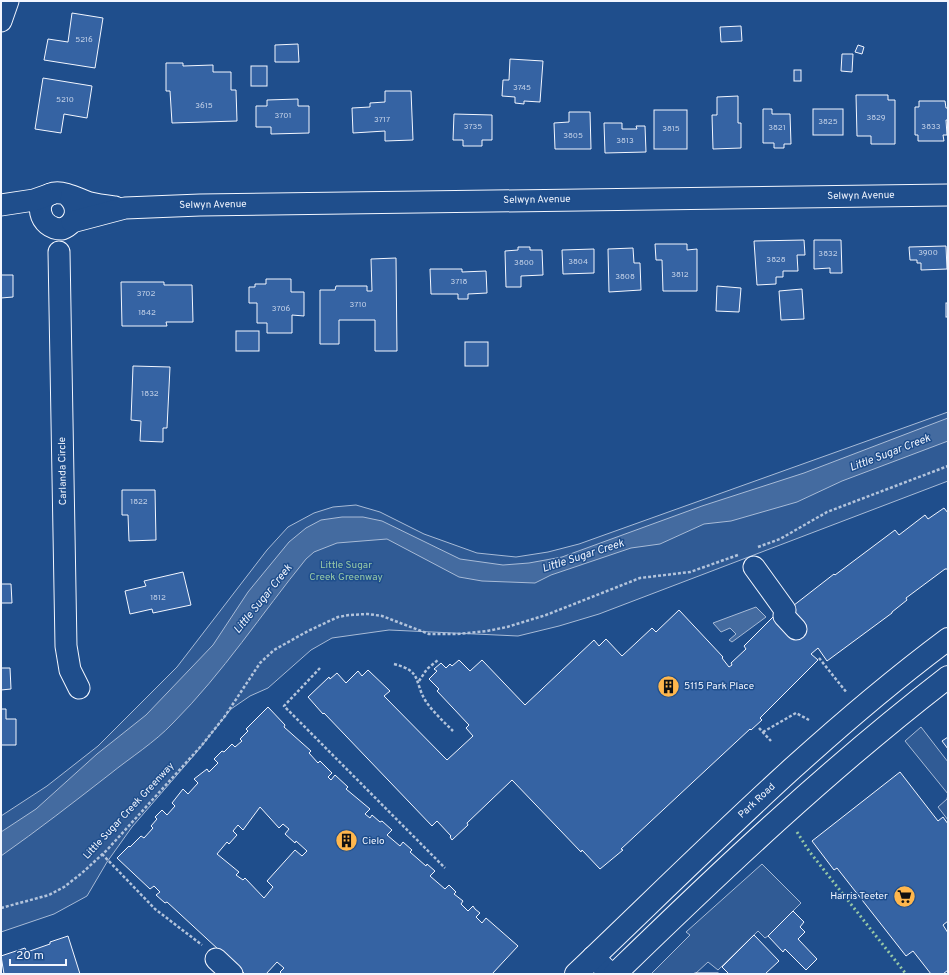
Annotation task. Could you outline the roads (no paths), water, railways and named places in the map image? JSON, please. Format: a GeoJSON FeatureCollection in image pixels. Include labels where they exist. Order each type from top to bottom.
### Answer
{"type":"FeatureCollection","features":[{"type":"Feature","properties":{"kind":"main road","name":"Park Road"},"geometry":{"type":"LineString","coordinates":[[576,974],[759,799],[855,713],[948,639]]}},
{"type":"Feature","properties":{"kind":"main road"},"geometry":{"type":"LineString","coordinates":[[615,974],[739,855],[817,785],[898,716],[948,677]]}},
{"type":"Feature","properties":{"kind":"street"},"geometry":{"type":"LineString","coordinates":[[1,21],[8,1]]}},
{"type":"Feature","properties":{"kind":"street"},"geometry":{"type":"LineString","coordinates":[[59,195],[42,202],[40,207],[40,213],[59,225]]}},
{"type":"Feature","properties":{"kind":"street"},"geometry":{"type":"LineString","coordinates":[[1,205],[59,195],[75,205],[76,212],[59,225]]}},
{"type":"Feature","properties":{"kind":"street","name":"Selwyn Avenue"},"geometry":{"type":"LineString","coordinates":[[59,195],[92,204],[125,208],[200,204],[948,195]]}},
{"type":"Feature","properties":{"kind":"street","name":"Selwyn Avenue"},"geometry":{"type":"LineString","coordinates":[[59,225],[125,208]]}},
{"type":"Feature","properties":{"kind":"street"},"geometry":{"type":"LineString","coordinates":[[1,212],[26,216],[59,225]]}},
{"type":"Feature","properties":{"kind":"street","name":"Carlanda Circle"},"geometry":{"type":"LineString","coordinates":[[59,225],[56,237],[59,252],[66,646],[70,670],[79,688]]}},
{"type":"Feature","properties":{"kind":"street"},"geometry":{"type":"LineString","coordinates":[[750,556],[785,610],[784,616],[796,629]]}},
{"type":"Feature","properties":{"kind":"street"},"geometry":{"type":"LineString","coordinates":[[593,957],[611,974]]}},
{"type":"Feature","properties":{"kind":"street"},"geometry":{"type":"LineString","coordinates":[[216,959],[232,974]]}},
{"type":"Feature","properties":{"kind":"water","name":"Little Sugar Creek"},"geometry":{"type":"Polygon","coordinates":[[[948,418],[948,441],[842,481],[797,502],[731,521],[704,524],[660,544],[631,548],[551,575],[535,583],[482,581],[459,577],[387,539],[337,543],[314,552],[306,559],[209,684],[166,730],[1,856],[1,832],[36,809],[97,754],[146,715],[213,645],[248,592],[289,542],[306,528],[321,520],[342,517],[363,517],[382,521],[460,559],[503,565],[529,563],[562,557],[702,506],[804,473],[948,418]]]}},
{"type":"Feature","properties":{"kind":"water"},"geometry":{"type":"Polygon","coordinates":[[[756,607],[766,617],[732,642],[729,640],[736,634],[730,628],[721,632],[713,623],[756,607]]]}},
{"type":"Feature","properties":{"kind":"place","name":"5115 Park Place"},"geometry":{"type":"Point","coordinates":[669,686]}},
{"type":"Feature","properties":{"kind":"place","name":"Cielo"},"geometry":{"type":"Point","coordinates":[346,841]}},
{"type":"Feature","properties":{"kind":"place","name":"Harris Teeter"},"geometry":{"type":"Point","coordinates":[904,896]}},
{"type":"Feature","properties":{"kind":"park label","name":"Little Sugar Creek Greenway"},"geometry":{"type":"Point","coordinates":[346,570]}}]}
